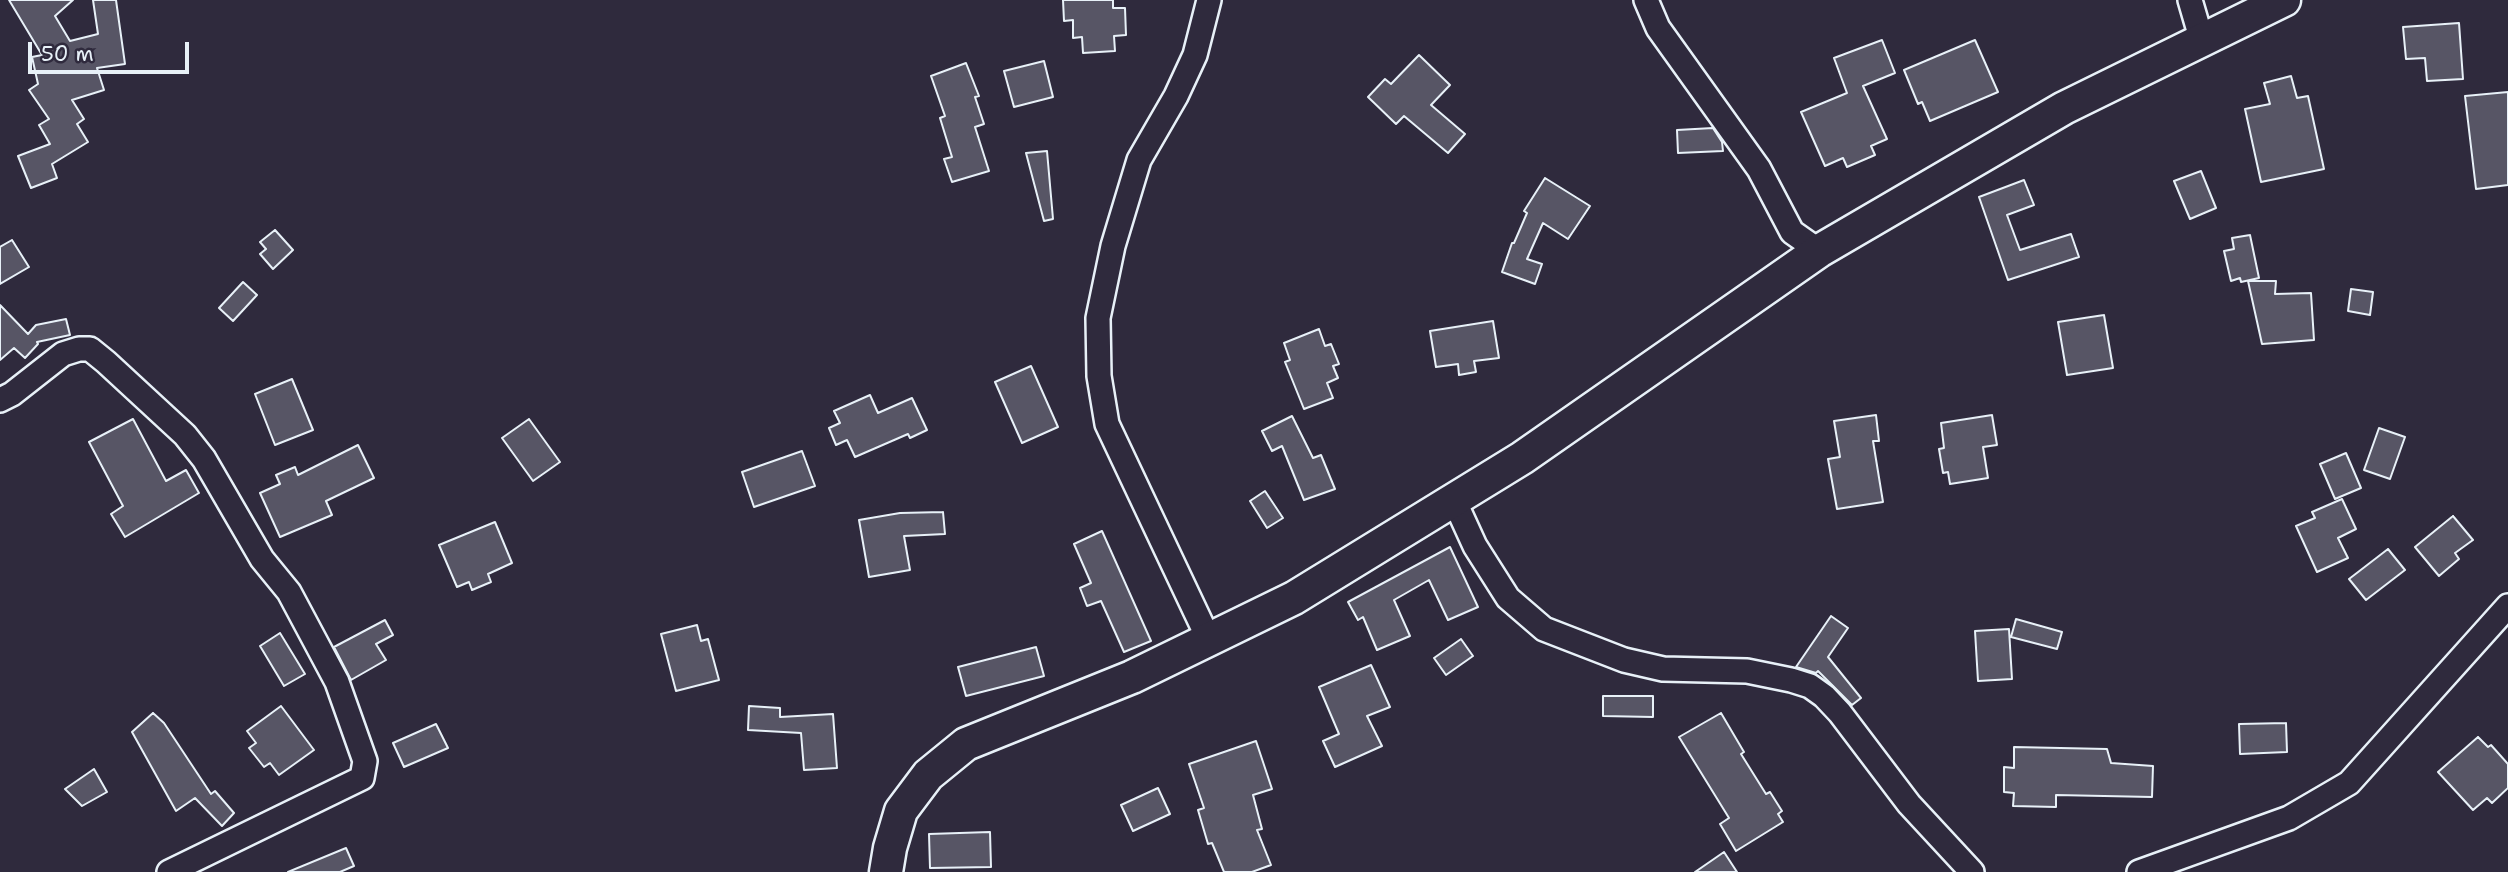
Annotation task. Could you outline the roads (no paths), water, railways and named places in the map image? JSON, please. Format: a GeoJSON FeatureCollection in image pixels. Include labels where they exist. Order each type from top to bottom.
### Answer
{"type":"FeatureCollection","features":[{"type":"Feature","properties":{"kind":"main road"},"geometry":{"type":"LineString","coordinates":[[886,872],[901,811],[928,775],[965,744],[1132,677],[1294,598],[1522,458],[1819,251],[2064,108],[2284,0]]}},
{"type":"Feature","properties":{"kind":"street"},"geometry":{"type":"LineString","coordinates":[[1209,0],[1195,55],[1176,96],[1139,160],[1113,246],[1098,318],[1099,376],[1107,424],[1209,640]]}},
{"type":"Feature","properties":{"kind":"street"},"geometry":{"type":"LineString","coordinates":[[1646,0],[1658,27],[1759,169],[1792,232],[1819,251]]}},
{"type":"Feature","properties":{"kind":"street"},"geometry":{"type":"LineString","coordinates":[[2190,0],[2202,41]]}},
{"type":"Feature","properties":{"kind":"street"},"geometry":{"type":"LineString","coordinates":[[0,400],[12,394],[62,354],[90,349],[106,362],[185,435],[204,459],[262,559],[289,592],[337,682],[365,761],[362,778],[169,872]]}},
{"type":"Feature","properties":{"kind":"street"},"geometry":{"type":"LineString","coordinates":[[1454,499],[1475,546],[1508,598],[1544,629],[1624,660],[1663,669],[1747,671],[1810,686],[1824,696],[1909,804],[1972,872]]}},
{"type":"Feature","properties":{"kind":"street"},"geometry":{"type":"LineString","coordinates":[[2139,872],[2289,818],[2349,783],[2508,606]]}}]}
